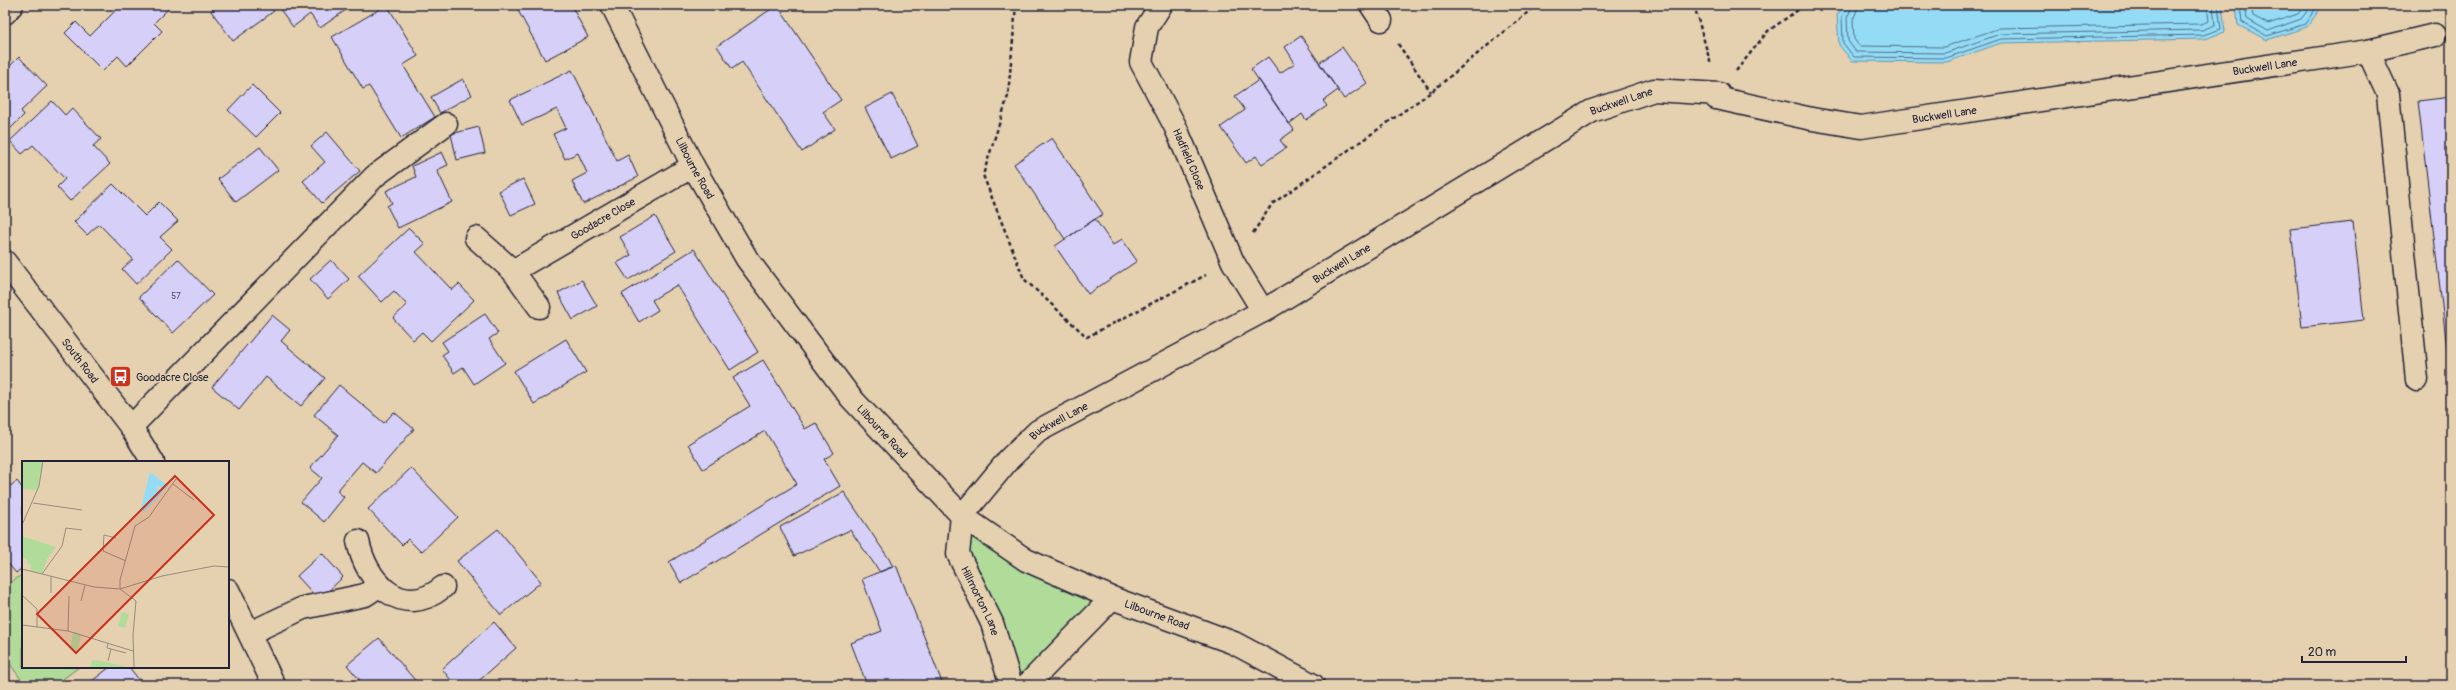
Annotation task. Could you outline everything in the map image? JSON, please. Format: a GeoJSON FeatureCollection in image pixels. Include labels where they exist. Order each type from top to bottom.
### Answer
{"type":"FeatureCollection","features":[{"type":"Feature","properties":{"kind":"street"},"geometry":{"type":"LineString","coordinates":[[5,12],[12,5]]}},
{"type":"Feature","properties":{"kind":"street","name":"Lilbourne Road"},"geometry":{"type":"LineString","coordinates":[[612,5],[693,166],[747,259],[851,398],[962,516],[1026,560],[1112,598],[1234,643],[1313,685]]}},
{"type":"Feature","properties":{"kind":"street","name":"Hadfield Close"},"geometry":{"type":"LineString","coordinates":[[1161,5],[1147,27],[1141,62],[1175,126],[1233,262],[1263,311]]}},
{"type":"Feature","properties":{"kind":"street","name":"Buckwell Lane"},"geometry":{"type":"LineString","coordinates":[[962,516],[1009,459],[1038,431],[1263,311],[1592,111],[1654,90],[1719,94],[1716,98],[1812,119],[1861,127],[2368,51],[2435,35]]}},
{"type":"Feature","properties":{"kind":"street"},"geometry":{"type":"LineString","coordinates":[[2368,51],[2388,94],[2417,380]]}},
{"type":"Feature","properties":{"kind":"street"},"geometry":{"type":"LineString","coordinates":[[131,427],[375,176],[446,124]]}},
{"type":"Feature","properties":{"kind":"street","name":"Goodacre Close"},"geometry":{"type":"LineString","coordinates":[[513,271],[693,166]]}},
{"type":"Feature","properties":{"kind":"street"},"geometry":{"type":"LineString","coordinates":[[476,238],[513,271],[539,307]]}},
{"type":"Feature","properties":{"kind":"street","name":"South Road"},"geometry":{"type":"LineString","coordinates":[[5,262],[131,427],[152,461]]}},
{"type":"Feature","properties":{"kind":"street","name":"Hillmorton Lane"},"geometry":{"type":"LineString","coordinates":[[962,516],[958,554],[992,623],[1011,685]]}},
{"type":"Feature","properties":{"kind":"street"},"geometry":{"type":"LineString","coordinates":[[358,541],[367,567],[380,585],[394,597],[408,600],[428,596],[443,587]]}},
{"type":"Feature","properties":{"kind":"street"},"geometry":{"type":"LineString","coordinates":[[250,633],[303,608],[365,596],[380,585]]}},
{"type":"Feature","properties":{"kind":"street"},"geometry":{"type":"LineString","coordinates":[[229,592],[274,685]]}},
{"type":"Feature","properties":{"kind":"street"},"geometry":{"type":"LineString","coordinates":[[1027,685],[1112,598]]}},
{"type":"Feature","properties":{"kind":"path"},"geometry":{"type":"LineString","coordinates":[[1694,5],[1719,94]]}},
{"type":"Feature","properties":{"kind":"path"},"geometry":{"type":"LineString","coordinates":[[1719,94],[1768,31],[1805,5]]}},
{"type":"Feature","properties":{"kind":"path"},"geometry":{"type":"LineString","coordinates":[[1376,12],[1431,92]]}},
{"type":"Feature","properties":{"kind":"green space"},"geometry":{"type":"Polygon","coordinates":[[[962,516],[1112,598],[1011,685],[958,554],[962,516]]]}},
{"type":"Feature","properties":{"kind":"green space"},"geometry":{"type":"Polygon","coordinates":[[[22,575],[22,668],[78,668],[55,685],[25,685],[5,657],[5,586],[22,575]]]}},
{"type":"Feature","properties":{"kind":"water"},"geometry":{"type":"Polygon","coordinates":[[[1845,5],[2222,5],[2225,32],[2204,39],[2001,43],[1947,62],[1852,61],[1839,45],[1837,15],[1845,5]]]}},
{"type":"Feature","properties":{"kind":"water"},"geometry":{"type":"Polygon","coordinates":[[[2236,5],[2323,5],[2307,27],[2267,40],[2238,25],[2236,5]]]}},
{"type":"Feature","properties":{"kind":"building"},"geometry":{"type":"Polygon","coordinates":[[[121,5],[164,5],[168,9],[154,23],[162,31],[127,66],[118,56],[103,71],[65,33],[76,22],[90,36],[121,5]]]}},
{"type":"Feature","properties":{"kind":"building"},"geometry":{"type":"Polygon","coordinates":[[[219,5],[270,5],[274,11],[233,41],[211,11],[219,5]]]}},
{"type":"Feature","properties":{"kind":"building"},"geometry":{"type":"Polygon","coordinates":[[[277,5],[353,5],[320,28],[310,14],[293,27],[277,5]]]}},
{"type":"Feature","properties":{"kind":"building"},"geometry":{"type":"Polygon","coordinates":[[[387,5],[418,56],[403,65],[435,117],[401,138],[369,86],[363,89],[332,37],[387,5]]]}},
{"type":"Feature","properties":{"kind":"building"},"geometry":{"type":"Polygon","coordinates":[[[515,5],[571,5],[588,37],[545,60],[515,5]]]}},
{"type":"Feature","properties":{"kind":"building"},"geometry":{"type":"Polygon","coordinates":[[[777,5],[841,100],[823,112],[835,129],[802,152],[742,62],[732,69],[717,46],[777,5]]]}},
{"type":"Feature","properties":{"kind":"building"},"geometry":{"type":"Polygon","coordinates":[[[1301,36],[1338,90],[1323,101],[1327,106],[1306,120],[1302,114],[1289,124],[1251,69],[1268,57],[1280,73],[1295,63],[1285,47],[1301,36]]]}},
{"type":"Feature","properties":{"kind":"building"},"geometry":{"type":"Polygon","coordinates":[[[1342,47],[1367,83],[1344,99],[1319,63],[1342,47]]]}},
{"type":"Feature","properties":{"kind":"building"},"geometry":{"type":"Polygon","coordinates":[[[19,57],[47,86],[21,111],[24,115],[7,132],[5,130],[5,71],[19,57]]]}},
{"type":"Feature","properties":{"kind":"building"},"geometry":{"type":"Polygon","coordinates":[[[572,70],[617,161],[628,155],[638,177],[583,204],[572,181],[587,173],[578,153],[565,159],[553,134],[566,128],[557,109],[522,125],[510,100],[572,70]]]}},
{"type":"Feature","properties":{"kind":"building"},"geometry":{"type":"Polygon","coordinates":[[[463,79],[472,95],[440,113],[431,97],[463,79]]]}},
{"type":"Feature","properties":{"kind":"building"},"geometry":{"type":"Polygon","coordinates":[[[1259,80],[1294,130],[1280,140],[1286,148],[1262,164],[1256,156],[1246,163],[1221,127],[1245,110],[1235,96],[1259,80]]]}},
{"type":"Feature","properties":{"kind":"building"},"geometry":{"type":"Polygon","coordinates":[[[252,85],[280,113],[256,137],[228,110],[252,85]]]}},
{"type":"Feature","properties":{"kind":"building"},"geometry":{"type":"Polygon","coordinates":[[[892,94],[918,146],[891,159],[865,108],[892,94]]]}},
{"type":"Feature","properties":{"kind":"building"},"geometry":{"type":"Polygon","coordinates":[[[2451,97],[2451,382],[2418,101],[2451,97]]]}},
{"type":"Feature","properties":{"kind":"building"},"geometry":{"type":"Polygon","coordinates":[[[52,101],[65,115],[72,108],[101,139],[93,146],[110,164],[70,201],[57,187],[65,179],[33,145],[22,154],[10,141],[52,101]]]}},
{"type":"Feature","properties":{"kind":"building"},"geometry":{"type":"Polygon","coordinates":[[[479,127],[485,153],[457,160],[451,134],[479,127]]]}},
{"type":"Feature","properties":{"kind":"building"},"geometry":{"type":"Polygon","coordinates":[[[327,132],[360,171],[322,203],[303,181],[325,162],[311,146],[327,132]]]}},
{"type":"Feature","properties":{"kind":"building"},"geometry":{"type":"Polygon","coordinates":[[[1052,138],[1103,214],[1065,239],[1014,164],[1052,138]]]}},
{"type":"Feature","properties":{"kind":"building"},"geometry":{"type":"Polygon","coordinates":[[[260,147],[278,170],[236,202],[218,179],[260,147]]]}},
{"type":"Feature","properties":{"kind":"building"},"geometry":{"type":"Polygon","coordinates":[[[442,152],[448,165],[437,170],[452,202],[398,228],[387,206],[392,203],[386,191],[416,177],[412,166],[442,152]]]}},
{"type":"Feature","properties":{"kind":"building"},"geometry":{"type":"Polygon","coordinates":[[[523,179],[535,204],[511,215],[499,191],[523,179]]]}},
{"type":"Feature","properties":{"kind":"building"},"geometry":{"type":"Polygon","coordinates":[[[113,184],[145,216],[159,202],[178,221],[160,237],[172,249],[136,284],[122,269],[133,259],[99,224],[87,235],[74,222],[113,184]]]}},
{"type":"Feature","properties":{"kind":"building"},"geometry":{"type":"Polygon","coordinates":[[[655,216],[676,251],[628,280],[617,263],[631,255],[620,237],[655,216]]]}},
{"type":"Feature","properties":{"kind":"building"},"geometry":{"type":"Polygon","coordinates":[[[1095,219],[1113,245],[1122,239],[1137,261],[1088,294],[1055,246],[1095,219]]]}},
{"type":"Feature","properties":{"kind":"building"},"geometry":{"type":"Polygon","coordinates":[[[2353,222],[2364,320],[2302,327],[2291,229],[2353,222]]]}},
{"type":"Feature","properties":{"kind":"building"},"geometry":{"type":"Polygon","coordinates":[[[409,228],[425,244],[416,252],[452,290],[459,284],[474,300],[431,341],[422,332],[413,340],[393,318],[407,305],[394,291],[382,302],[358,276],[409,228]]]}},
{"type":"Feature","properties":{"kind":"building"},"geometry":{"type":"Polygon","coordinates":[[[694,249],[758,352],[730,370],[677,285],[652,300],[658,310],[639,322],[622,294],[694,249]]]}},
{"type":"Feature","properties":{"kind":"building"},"geometry":{"type":"Polygon","coordinates":[[[178,259],[213,295],[173,333],[139,297],[178,259]]]}},
{"type":"Feature","properties":{"kind":"building"},"geometry":{"type":"Polygon","coordinates":[[[331,260],[349,279],[328,299],[310,279],[331,260]]]}},
{"type":"Feature","properties":{"kind":"building"},"geometry":{"type":"Polygon","coordinates":[[[582,280],[597,306],[573,320],[558,293],[582,280]]]}},
{"type":"Feature","properties":{"kind":"building"},"geometry":{"type":"Polygon","coordinates":[[[485,314],[498,333],[489,339],[505,363],[474,384],[463,367],[454,373],[442,355],[448,351],[442,342],[485,314]]]}},
{"type":"Feature","properties":{"kind":"building"},"geometry":{"type":"Polygon","coordinates":[[[272,315],[290,330],[281,341],[325,378],[301,406],[266,377],[239,410],[212,387],[272,315]]]}},
{"type":"Feature","properties":{"kind":"building"},"geometry":{"type":"Polygon","coordinates":[[[566,339],[586,372],[534,404],[514,371],[566,339]]]}},
{"type":"Feature","properties":{"kind":"building"},"geometry":{"type":"Polygon","coordinates":[[[763,360],[805,429],[816,423],[834,453],[824,459],[840,486],[681,583],[669,562],[797,484],[765,431],[703,469],[688,444],[750,406],[733,378],[763,360]]]}},
{"type":"Feature","properties":{"kind":"building"},"geometry":{"type":"Polygon","coordinates":[[[339,385],[384,423],[394,412],[414,429],[376,473],[362,462],[337,491],[344,497],[324,522],[301,502],[322,478],[310,468],[338,435],[314,415],[339,385]]]}},
{"type":"Feature","properties":{"kind":"building"},"geometry":{"type":"Polygon","coordinates":[[[411,468],[458,517],[421,552],[408,539],[402,545],[368,509],[411,468]]]}},
{"type":"Feature","properties":{"kind":"building"},"geometry":{"type":"Polygon","coordinates":[[[17,481],[22,488],[22,568],[16,573],[5,560],[5,490],[17,481]]]}},
{"type":"Feature","properties":{"kind":"building"},"geometry":{"type":"Polygon","coordinates":[[[844,492],[893,567],[880,572],[850,530],[794,556],[780,527],[844,492]]]}},
{"type":"Feature","properties":{"kind":"building"},"geometry":{"type":"Polygon","coordinates":[[[498,529],[541,582],[501,615],[457,561],[498,529]]]}},
{"type":"Feature","properties":{"kind":"building"},"geometry":{"type":"Polygon","coordinates":[[[322,553],[343,577],[319,600],[297,576],[322,553]]]}},
{"type":"Feature","properties":{"kind":"building"},"geometry":{"type":"Polygon","coordinates":[[[896,565],[943,685],[906,685],[904,680],[893,685],[867,685],[851,643],[882,631],[862,579],[896,565]]]}},
{"type":"Feature","properties":{"kind":"building"},"geometry":{"type":"Polygon","coordinates":[[[494,622],[516,648],[474,685],[455,685],[442,669],[494,622]]]}},
{"type":"Feature","properties":{"kind":"building"},"geometry":{"type":"Polygon","coordinates":[[[379,638],[419,685],[364,685],[347,665],[379,638]]]}},
{"type":"Feature","properties":{"kind":"building"},"geometry":{"type":"Polygon","coordinates":[[[109,668],[130,668],[143,685],[87,685],[109,668]]]}},
{"type":"Feature","properties":{"kind":"place","name":"Goodacre Close"},"geometry":{"type":"Point","coordinates":[121,377]}}]}
